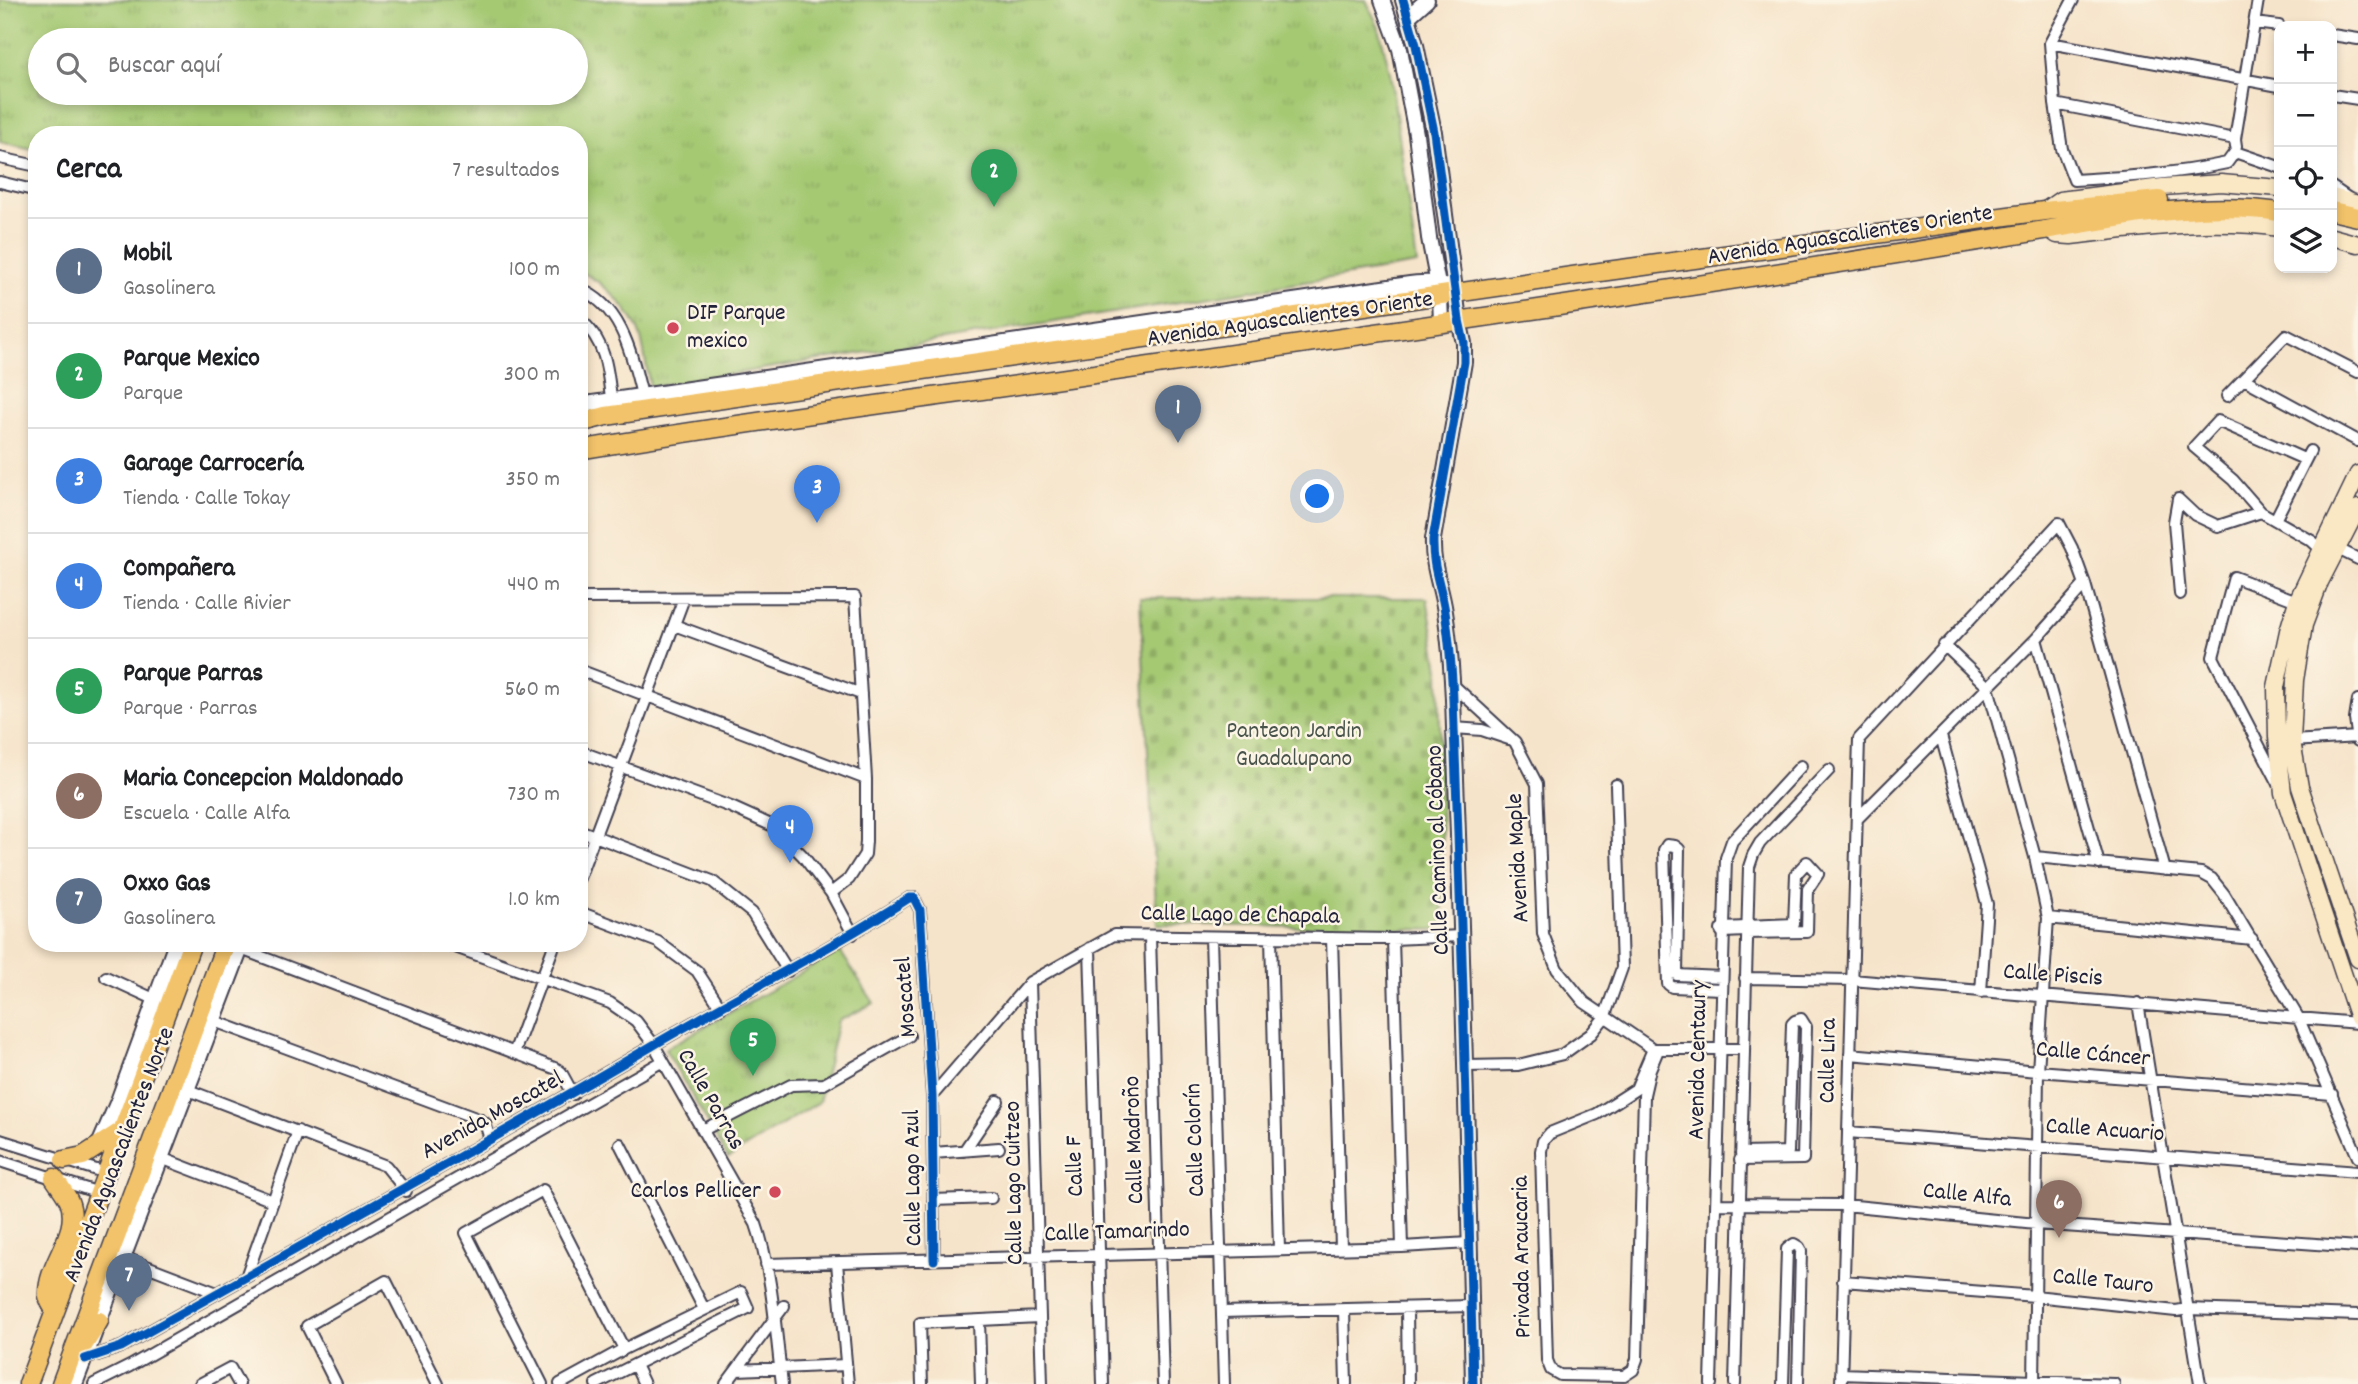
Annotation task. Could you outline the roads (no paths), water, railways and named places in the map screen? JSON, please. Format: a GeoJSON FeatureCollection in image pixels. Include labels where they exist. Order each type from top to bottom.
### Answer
{"type":"FeatureCollection","features":[{"type":"Feature","properties":{"kind":"main road","name":"Avenida Aguascalientes Oriente"},"geometry":{"type":"LineString","coordinates":[[2044,211],[2060,200],[2163,187],[2221,183],[2274,188]]}},
{"type":"Feature","properties":{"kind":"main road","name":"Avenida Aguascalientes Oriente"},"geometry":{"type":"LineString","coordinates":[[608,408],[831,384],[1257,322],[1445,291],[2044,211],[2193,197],[2274,201]]}},
{"type":"Feature","properties":{"kind":"main road"},"geometry":{"type":"LineString","coordinates":[[2337,199],[2356,207]]}},
{"type":"Feature","properties":{"kind":"main road"},"geometry":{"type":"LineString","coordinates":[[2337,210],[2356,207]]}},
{"type":"Feature","properties":{"kind":"main road","name":"Avenida Aguascalientes Oriente"},"geometry":{"type":"LineString","coordinates":[[588,449],[943,394],[1765,275],[2141,214],[2187,209],[2274,212]]}},
{"type":"Feature","properties":{"kind":"main road","name":"Avenida Aguascalientes Oriente"},"geometry":{"type":"LineString","coordinates":[[2049,229],[2057,235],[2071,236],[2190,223],[2274,228]]}},
{"type":"Feature","properties":{"kind":"main road"},"geometry":{"type":"LineString","coordinates":[[2337,223],[2358,228]]}},
{"type":"Feature","properties":{"kind":"main road"},"geometry":{"type":"LineString","coordinates":[[2337,238],[2358,244]]}},
{"type":"Feature","properties":{"kind":"main road"},"geometry":{"type":"LineString","coordinates":[[1257,322],[1274,305]]}},
{"type":"Feature","properties":{"kind":"main road"},"geometry":{"type":"LineString","coordinates":[[939,368],[943,394]]}},
{"type":"Feature","properties":{"kind":"main road"},"geometry":{"type":"LineString","coordinates":[[815,372],[831,384]]}},
{"type":"Feature","properties":{"kind":"main road"},"geometry":{"type":"LineString","coordinates":[[588,418],[608,408]]}},
{"type":"Feature","properties":{"kind":"main road"},"geometry":{"type":"LineString","coordinates":[[2356,950],[2300,787],[2292,741],[2295,680],[2304,625],[2358,474]]}},
{"type":"Feature","properties":{"kind":"main road"},"geometry":{"type":"LineString","coordinates":[[2358,508],[2297,601],[2276,687],[2277,737],[2283,793],[2358,1018]]}},
{"type":"Feature","properties":{"kind":"main road","name":"Avenida Aguascalientes Norte"},"geometry":{"type":"LineString","coordinates":[[28,1384],[189,952]]}},
{"type":"Feature","properties":{"kind":"main road","name":"Avenida Aguascalientes Norte"},"geometry":{"type":"LineString","coordinates":[[67,1380],[126,1206],[234,952]]}},
{"type":"Feature","properties":{"kind":"main road"},"geometry":{"type":"LineString","coordinates":[[124,1084],[132,1101]]}},
{"type":"Feature","properties":{"kind":"main road"},"geometry":{"type":"LineString","coordinates":[[155,1135],[176,1118]]}},
{"type":"Feature","properties":{"kind":"main road"},"geometry":{"type":"LineString","coordinates":[[64,1160],[83,1156],[120,1132]]}},
{"type":"Feature","properties":{"kind":"main road"},"geometry":{"type":"LineString","coordinates":[[54,1178],[69,1201],[71,1215],[71,1226],[49,1285],[48,1298],[55,1310]]}},
{"type":"Feature","properties":{"kind":"main road"},"geometry":{"type":"LineString","coordinates":[[126,1206],[130,1238]]}},
{"type":"Feature","properties":{"kind":"main road"},"geometry":{"type":"LineString","coordinates":[[67,1380],[99,1321]]}},
{"type":"Feature","properties":{"kind":"street"},"geometry":{"type":"LineString","coordinates":[[1382,0],[1400,49],[1416,134],[1432,252],[1445,291]]}},
{"type":"Feature","properties":{"kind":"street"},"geometry":{"type":"LineString","coordinates":[[1403,0],[1409,16],[1434,132],[1445,291]]}},
{"type":"Feature","properties":{"kind":"street"},"geometry":{"type":"LineString","coordinates":[[1409,16],[1427,0]]}},
{"type":"Feature","properties":{"kind":"street"},"geometry":{"type":"LineString","coordinates":[[2073,0],[2050,43],[2062,149],[2074,180],[2151,175],[2227,163],[2235,152],[2258,0]]}},
{"type":"Feature","properties":{"kind":"street"},"geometry":{"type":"LineString","coordinates":[[2254,23],[2274,25]]}},
{"type":"Feature","properties":{"kind":"street"},"geometry":{"type":"LineString","coordinates":[[2337,35],[2358,38]]}},
{"type":"Feature","properties":{"kind":"street"},"geometry":{"type":"LineString","coordinates":[[2050,43],[2274,85]]}},
{"type":"Feature","properties":{"kind":"street"},"geometry":{"type":"LineString","coordinates":[[2337,96],[2358,99]]}},
{"type":"Feature","properties":{"kind":"street"},"geometry":{"type":"LineString","coordinates":[[2055,104],[2235,139]]}},
{"type":"Feature","properties":{"kind":"street"},"geometry":{"type":"LineString","coordinates":[[2235,152],[2274,165]]}},
{"type":"Feature","properties":{"kind":"street"},"geometry":{"type":"LineString","coordinates":[[0,158],[28,164]]}},
{"type":"Feature","properties":{"kind":"street"},"geometry":{"type":"LineString","coordinates":[[0,183],[28,189]]}},
{"type":"Feature","properties":{"kind":"street"},"geometry":{"type":"LineString","coordinates":[[2337,191],[2356,207]]}},
{"type":"Feature","properties":{"kind":"street"},"geometry":{"type":"LineString","coordinates":[[1403,285],[1422,273],[1432,252]]}},
{"type":"Feature","properties":{"kind":"street","name":"Avenida Aguascalientes Oriente"},"geometry":{"type":"LineString","coordinates":[[608,408],[642,395],[1403,285],[1425,282],[1445,291]]}},
{"type":"Feature","properties":{"kind":"street","name":"Calle Camino al Cóbano"},"geometry":{"type":"LineString","coordinates":[[1445,291],[1450,321],[1464,343],[1464,362],[1433,539],[1433,554],[1445,610],[1452,684],[1474,1384]]}},
{"type":"Feature","properties":{"kind":"street"},"geometry":{"type":"LineString","coordinates":[[588,294],[597,298],[607,309],[624,334],[642,395]]}},
{"type":"Feature","properties":{"kind":"street"},"geometry":{"type":"LineString","coordinates":[[588,328],[594,334],[607,364],[608,408],[588,406]]}},
{"type":"Feature","properties":{"kind":"street"},"geometry":{"type":"LineString","coordinates":[[2227,396],[2287,335],[2358,372]]}},
{"type":"Feature","properties":{"kind":"street"},"geometry":{"type":"LineString","coordinates":[[2244,379],[2358,441]]}},
{"type":"Feature","properties":{"kind":"street"},"geometry":{"type":"LineString","coordinates":[[2275,520],[2307,455],[2218,421],[2194,447],[2233,480],[2261,512],[2330,553],[2358,559]]}},
{"type":"Feature","properties":{"kind":"street"},"geometry":{"type":"LineString","coordinates":[[2180,594],[2174,522],[2178,499],[2195,515],[2218,526],[2261,512]]}},
{"type":"Feature","properties":{"kind":"street"},"geometry":{"type":"LineString","coordinates":[[2034,1383],[2038,1071],[2048,918],[2035,857],[1987,687],[1944,645],[2059,523],[2072,548],[2085,584],[2165,870]]}},
{"type":"Feature","properties":{"kind":"street"},"geometry":{"type":"LineString","coordinates":[[2283,793],[2213,657],[2234,577],[2297,601]]}},
{"type":"Feature","properties":{"kind":"street"},"geometry":{"type":"LineString","coordinates":[[1857,818],[2036,639],[2085,584]]}},
{"type":"Feature","properties":{"kind":"street"},"geometry":{"type":"LineString","coordinates":[[588,598],[855,597],[866,779],[865,854],[849,879],[831,893]]}},
{"type":"Feature","properties":{"kind":"street"},"geometry":{"type":"LineString","coordinates":[[588,854],[684,598]]}},
{"type":"Feature","properties":{"kind":"street"},"geometry":{"type":"LineString","coordinates":[[674,625],[860,694]]}},
{"type":"Feature","properties":{"kind":"street"},"geometry":{"type":"LineString","coordinates":[[2036,639],[2099,863]]}},
{"type":"Feature","properties":{"kind":"street","name":"Calle Lira"},"geometry":{"type":"LineString","coordinates":[[1841,1379],[1859,739],[1944,645]]}},
{"type":"Feature","properties":{"kind":"street"},"geometry":{"type":"LineString","coordinates":[[588,673],[866,779]]}},
{"type":"Feature","properties":{"kind":"street","name":"Avenida Maple"},"geometry":{"type":"LineString","coordinates":[[1452,684],[1515,742],[1537,784],[1544,934],[1557,969],[1584,1002],[1655,1049]]}},
{"type":"Feature","properties":{"kind":"street"},"geometry":{"type":"LineString","coordinates":[[2292,741],[2358,738],[2355,719],[2358,700]]}},
{"type":"Feature","properties":{"kind":"street"},"geometry":{"type":"LineString","coordinates":[[1454,727],[1482,730],[1515,742]]}},
{"type":"Feature","properties":{"kind":"street"},"geometry":{"type":"LineString","coordinates":[[1941,736],[1987,904],[1981,992]]}},
{"type":"Feature","properties":{"kind":"street"},"geometry":{"type":"LineString","coordinates":[[588,754],[731,807],[773,826],[803,856],[831,893],[853,934]]}},
{"type":"Feature","properties":{"kind":"street","name":"Avenida Centaury"},"geometry":{"type":"LineString","coordinates":[[1711,1384],[1726,858],[1731,841],[1801,766]]}},
{"type":"Feature","properties":{"kind":"street","name":"Avenida Centaury"},"geometry":{"type":"LineString","coordinates":[[1735,1384],[1749,867],[1760,843],[1829,770]]}},
{"type":"Feature","properties":{"kind":"street"},"geometry":{"type":"LineString","coordinates":[[1466,1066],[1518,1065],[1563,1054],[1591,1034],[1604,1017],[1622,968],[1616,785]]}},
{"type":"Feature","properties":{"kind":"street"},"geometry":{"type":"LineString","coordinates":[[588,833],[712,880],[752,913],[788,971]]}},
{"type":"Feature","properties":{"kind":"street"},"geometry":{"type":"LineString","coordinates":[[1667,845],[1677,846],[1679,849],[1675,973],[1722,983],[1672,987],[1668,984],[1664,850],[1667,845]]}},
{"type":"Feature","properties":{"kind":"street"},"geometry":{"type":"LineString","coordinates":[[2035,857],[2201,873],[2212,879],[2224,894],[2298,1017],[2358,1157]]}},
{"type":"Feature","properties":{"kind":"street"},"geometry":{"type":"LineString","coordinates":[[1723,930],[1794,924],[1796,874],[1807,862],[1818,874],[1808,889],[1807,932],[1746,929]]}},
{"type":"Feature","properties":{"kind":"street","name":"Avenida Moscatel"},"geometry":{"type":"LineString","coordinates":[[85,1359],[121,1347],[573,1094],[654,1045],[853,934],[909,898],[915,898]]}},
{"type":"Feature","properties":{"kind":"street","name":"Moscatel"},"geometry":{"type":"LineString","coordinates":[[915,898],[920,910],[932,1096]]}},
{"type":"Feature","properties":{"kind":"street"},"geometry":{"type":"LineString","coordinates":[[588,915],[658,942],[697,971],[722,1008]]}},
{"type":"Feature","properties":{"kind":"street"},"geometry":{"type":"LineString","coordinates":[[2048,918],[2252,939]]}},
{"type":"Feature","properties":{"kind":"street","name":"Calle Lago de Chapala"},"geometry":{"type":"LineString","coordinates":[[932,1096],[1030,982],[1114,935],[1393,939],[1461,936]]}},
{"type":"Feature","properties":{"kind":"street","name":"Calle Madroño"},"geometry":{"type":"LineString","coordinates":[[1150,936],[1163,1384]]}},
{"type":"Feature","properties":{"kind":"street","name":"Calle Colorín"},"geometry":{"type":"LineString","coordinates":[[1211,937],[1224,1384]]}},
{"type":"Feature","properties":{"kind":"street"},"geometry":{"type":"LineString","coordinates":[[1271,937],[1279,1250]]}},
{"type":"Feature","properties":{"kind":"street"},"geometry":{"type":"LineString","coordinates":[[1332,938],[1342,1248]]}},
{"type":"Feature","properties":{"kind":"street"},"geometry":{"type":"LineString","coordinates":[[1393,939],[1402,1247]]}},
{"type":"Feature","properties":{"kind":"street","name":"Calle F"},"geometry":{"type":"LineString","coordinates":[[1090,948],[1103,1384]]}},
{"type":"Feature","properties":{"kind":"street","name":"Avenida Aguascalientes Norte"},"geometry":{"type":"LineString","coordinates":[[99,1147],[172,952]]}},
{"type":"Feature","properties":{"kind":"street","name":"Avenida Aguascalientes Norte"},"geometry":{"type":"LineString","coordinates":[[67,1380],[85,1359],[214,1021],[235,952]]}},
{"type":"Feature","properties":{"kind":"street"},"geometry":{"type":"LineString","coordinates":[[255,952],[561,1072],[573,1094]]}},
{"type":"Feature","properties":{"kind":"street","name":"Calle Parras"},"geometry":{"type":"LineString","coordinates":[[468,952],[610,1003],[636,1021],[654,1045],[756,1224],[763,1243],[782,1384]]}},
{"type":"Feature","properties":{"kind":"street"},"geometry":{"type":"LineString","coordinates":[[514,1053],[552,952]]}},
{"type":"Feature","properties":{"kind":"street"},"geometry":{"type":"LineString","coordinates":[[106,977],[154,999]]}},
{"type":"Feature","properties":{"kind":"street","name":"Calle Piscis"},"geometry":{"type":"LineString","coordinates":[[1745,978],[1852,980],[2358,1023]]}},
{"type":"Feature","properties":{"kind":"street","name":"Calle Lago Cuitzeo"},"geometry":{"type":"LineString","coordinates":[[1030,982],[1042,1384]]}},
{"type":"Feature","properties":{"kind":"street"},"geometry":{"type":"LineString","coordinates":[[2138,1003],[2200,1384]]}},
{"type":"Feature","properties":{"kind":"street"},"geometry":{"type":"LineString","coordinates":[[1801,1019],[1806,1027],[1803,1159],[1741,1157],[1788,1152],[1792,1026],[1795,1020],[1801,1019]]}},
{"type":"Feature","properties":{"kind":"street"},"geometry":{"type":"LineString","coordinates":[[214,1021],[481,1120],[488,1128],[490,1139]]}},
{"type":"Feature","properties":{"kind":"street"},"geometry":{"type":"LineString","coordinates":[[703,1130],[791,1085],[824,1084],[909,1036]]}},
{"type":"Feature","properties":{"kind":"street"},"geometry":{"type":"LineString","coordinates":[[1655,1049],[1743,1049]]}},
{"type":"Feature","properties":{"kind":"street","name":"Privada Araucaria"},"geometry":{"type":"LineString","coordinates":[[1640,1092],[1597,1114],[1550,1133],[1543,1141],[1541,1151],[1547,1360],[1551,1370],[1560,1375],[1624,1376],[1633,1370],[1637,1359],[1640,1092],[1655,1049]]}},
{"type":"Feature","properties":{"kind":"street","name":"Calle Cáncer"},"geometry":{"type":"LineString","coordinates":[[1850,1054],[2332,1094]]}},
{"type":"Feature","properties":{"kind":"street","name":"Avenida Moscatel"},"geometry":{"type":"LineString","coordinates":[[94,1384],[130,1366],[663,1060]]}},
{"type":"Feature","properties":{"kind":"street"},"geometry":{"type":"LineString","coordinates":[[188,1090],[386,1166],[404,1187],[412,1203]]}},
{"type":"Feature","properties":{"kind":"street","name":"Calle Lago Azul"},"geometry":{"type":"LineString","coordinates":[[932,1096],[934,1260]]}},
{"type":"Feature","properties":{"kind":"street"},"geometry":{"type":"LineString","coordinates":[[964,1151],[998,1101]]}},
{"type":"Feature","properties":{"kind":"street"},"geometry":{"type":"LineString","coordinates":[[246,1277],[298,1131]]}},
{"type":"Feature","properties":{"kind":"street","name":"Calle Acuario"},"geometry":{"type":"LineString","coordinates":[[1848,1132],[2358,1172]]}},
{"type":"Feature","properties":{"kind":"street"},"geometry":{"type":"LineString","coordinates":[[0,1140],[106,1173]]}},
{"type":"Feature","properties":{"kind":"street"},"geometry":{"type":"LineString","coordinates":[[620,1143],[704,1308]]}},
{"type":"Feature","properties":{"kind":"street"},"geometry":{"type":"LineString","coordinates":[[933,1153],[999,1148]]}},
{"type":"Feature","properties":{"kind":"street"},"geometry":{"type":"LineString","coordinates":[[161,1158],[273,1201]]}},
{"type":"Feature","properties":{"kind":"street"},"geometry":{"type":"LineString","coordinates":[[0,1161],[99,1193]]}},
{"type":"Feature","properties":{"kind":"street"},"geometry":{"type":"LineString","coordinates":[[542,1384],[466,1232],[543,1190],[624,1349]]}},
{"type":"Feature","properties":{"kind":"street"},"geometry":{"type":"LineString","coordinates":[[933,1200],[991,1198]]}},
{"type":"Feature","properties":{"kind":"street","name":"Calle Alfa"},"geometry":{"type":"LineString","coordinates":[[1716,1204],[1845,1205],[2036,1224],[2358,1247]]}},
{"type":"Feature","properties":{"kind":"street","name":"Calle Tamarindo"},"geometry":{"type":"LineString","coordinates":[[766,1264],[1469,1243]]}},
{"type":"Feature","properties":{"kind":"street"},"geometry":{"type":"LineString","coordinates":[[1783,1384],[1787,1250],[1789,1245],[1794,1244],[1798,1245],[1801,1251],[1798,1384]]}},
{"type":"Feature","properties":{"kind":"street"},"geometry":{"type":"LineString","coordinates":[[123,1257],[217,1293]]}},
{"type":"Feature","properties":{"kind":"street"},"geometry":{"type":"LineString","coordinates":[[837,1263],[848,1384]]}},
{"type":"Feature","properties":{"kind":"street"},"geometry":{"type":"LineString","coordinates":[[336,1384],[307,1326],[386,1281],[438,1384]]}},
{"type":"Feature","properties":{"kind":"street","name":"Calle Tauro"},"geometry":{"type":"LineString","coordinates":[[1843,1281],[2035,1296],[2176,1311],[2188,1309],[2358,1315]]}},
{"type":"Feature","properties":{"kind":"street"},"geometry":{"type":"LineString","coordinates":[[560,1384],[584,1370],[704,1308],[741,1293],[748,1308],[593,1384],[584,1370]]}},
{"type":"Feature","properties":{"kind":"street"},"geometry":{"type":"LineString","coordinates":[[726,1384],[784,1306]]}},
{"type":"Feature","properties":{"kind":"street"},"geometry":{"type":"LineString","coordinates":[[1222,1312],[1472,1306]]}},
{"type":"Feature","properties":{"kind":"street"},"geometry":{"type":"LineString","coordinates":[[1407,1309],[1408,1384]]}},
{"type":"Feature","properties":{"kind":"street"},"geometry":{"type":"LineString","coordinates":[[1344,1310],[1346,1384]]}},
{"type":"Feature","properties":{"kind":"street"},"geometry":{"type":"LineString","coordinates":[[922,1384],[920,1323],[1039,1317]]}},
{"type":"Feature","properties":{"kind":"street"},"geometry":{"type":"LineString","coordinates":[[979,1321],[981,1384]]}},
{"type":"Feature","properties":{"kind":"street"},"geometry":{"type":"LineString","coordinates":[[121,1347],[130,1366]]}},
{"type":"Feature","properties":{"kind":"street"},"geometry":{"type":"LineString","coordinates":[[635,1364],[644,1384]]}},
{"type":"Feature","properties":{"kind":"street"},"geometry":{"type":"LineString","coordinates":[[737,1370],[846,1365]]}},
{"type":"Feature","properties":{"kind":"street"},"geometry":{"type":"LineString","coordinates":[[200,1384],[230,1368],[239,1384]]}},
{"type":"Feature","properties":{"kind":"street"},"geometry":{"type":"LineString","coordinates":[[1841,1379],[2114,1384]]}},
{"type":"Feature","properties":{"kind":"place","name":"Parque Mexico"},"geometry":{"type":"Point","coordinates":[994,207]}},
{"type":"Feature","properties":{"kind":"place","name":"DIF Parque mexico"},"geometry":{"type":"Point","coordinates":[673,328]}},
{"type":"Feature","properties":{"kind":"place","name":"Mobil"},"geometry":{"type":"Point","coordinates":[1178,443]}},
{"type":"Feature","properties":{"kind":"place","name":"Garage Carrocería"},"geometry":{"type":"Point","coordinates":[817,523]}},
{"type":"Feature","properties":{"kind":"place","name":"Compañera"},"geometry":{"type":"Point","coordinates":[790,863]}},
{"type":"Feature","properties":{"kind":"place","name":"Parque Parras"},"geometry":{"type":"Point","coordinates":[753,1076]}},
{"type":"Feature","properties":{"kind":"place","name":"Carlos Pellicer"},"geometry":{"type":"Point","coordinates":[775,1192]}},
{"type":"Feature","properties":{"kind":"place","name":"Maria Concepcion Maldonado"},"geometry":{"type":"Point","coordinates":[2059,1238]}},
{"type":"Feature","properties":{"kind":"place","name":"Oxxo Gas"},"geometry":{"type":"Point","coordinates":[129,1311]}},
{"type":"Feature","properties":{"kind":"park label","name":"Panteon Jardin Guadalupano"},"geometry":{"type":"Point","coordinates":[1294,746]}}]}
